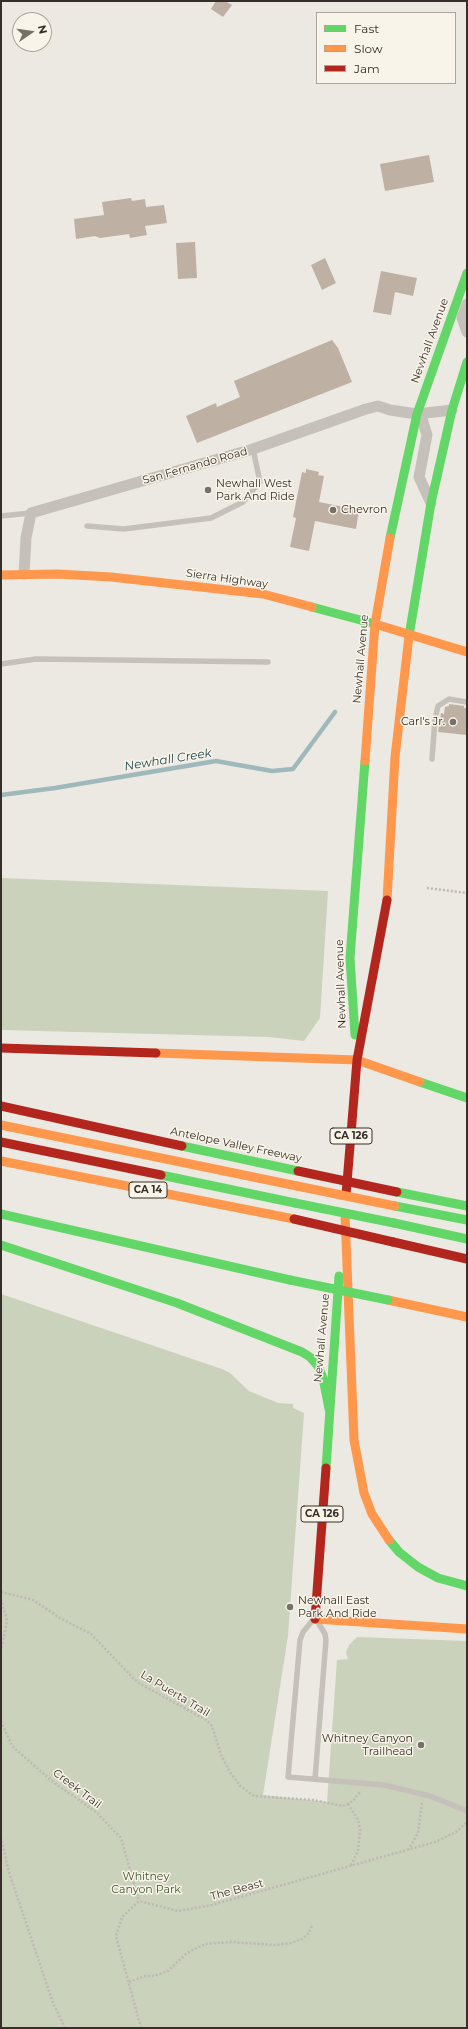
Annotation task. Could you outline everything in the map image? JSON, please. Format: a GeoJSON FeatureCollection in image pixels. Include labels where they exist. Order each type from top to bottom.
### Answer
{"type":"FeatureCollection","features":[{"type":"Feature","properties":{"kind":"main road","name":"Newhall Avenue"},"geometry":{"type":"LineString","coordinates":[[357,1060],[350,958],[375,624],[394,511],[417,414],[467,273]]}},
{"type":"Feature","properties":{"kind":"main road","name":"Newhall Avenue"},"geometry":{"type":"LineString","coordinates":[[315,1619],[329,1408],[357,1060],[386,911],[395,757],[409,633],[431,503],[452,410],[467,362]]}},
{"type":"Feature","properties":{"kind":"main road","name":"Sierra Highway"},"geometry":{"type":"LineString","coordinates":[[1,575],[24,574],[111,577],[262,594],[409,633],[467,652]]}},
{"type":"Feature","properties":{"kind":"main road"},"geometry":{"type":"LineString","coordinates":[[1,1048],[357,1060],[467,1098]]}},
{"type":"Feature","properties":{"kind":"main road","name":"Antelope Valley Freeway"},"geometry":{"type":"LineString","coordinates":[[1,1106],[298,1171],[467,1206]]}},
{"type":"Feature","properties":{"kind":"main road"},"geometry":{"type":"LineString","coordinates":[[1,1125],[467,1220]]}},
{"type":"Feature","properties":{"kind":"main road"},"geometry":{"type":"LineString","coordinates":[[1,1142],[467,1239]]}},
{"type":"Feature","properties":{"kind":"main road","name":"CA 14"},"geometry":{"type":"LineString","coordinates":[[1,1162],[294,1219],[467,1259]]}},
{"type":"Feature","properties":{"kind":"main road"},"geometry":{"type":"LineString","coordinates":[[344,1212],[352,1407],[355,1447],[364,1492],[372,1514],[384,1534],[399,1552],[418,1567],[438,1578],[467,1586]]}},
{"type":"Feature","properties":{"kind":"main road"},"geometry":{"type":"LineString","coordinates":[[1,1214],[290,1280],[467,1317]]}},
{"type":"Feature","properties":{"kind":"main road"},"geometry":{"type":"LineString","coordinates":[[1,1245],[177,1303],[302,1352],[310,1357],[318,1366],[323,1378],[329,1408]]}},
{"type":"Feature","properties":{"kind":"main road"},"geometry":{"type":"LineString","coordinates":[[315,1619],[467,1629]]}},
{"type":"Feature","properties":{"kind":"street"},"geometry":{"type":"LineString","coordinates":[[467,304],[462,318],[467,332]]}},
{"type":"Feature","properties":{"kind":"street","name":"San Fernando Road"},"geometry":{"type":"LineString","coordinates":[[30,513],[253,449],[378,406],[390,410],[417,414],[452,410]]}},
{"type":"Feature","properties":{"kind":"street"},"geometry":{"type":"LineString","coordinates":[[417,414],[423,422],[427,435],[419,477],[431,503]]}},
{"type":"Feature","properties":{"kind":"street"},"geometry":{"type":"LineString","coordinates":[[24,574],[26,538],[30,513]]}},
{"type":"Feature","properties":{"kind":"lane"},"geometry":{"type":"LineString","coordinates":[[87,526],[124,528],[211,518],[242,502],[260,482],[253,449]]}},
{"type":"Feature","properties":{"kind":"lane"},"geometry":{"type":"LineString","coordinates":[[1,516],[30,513]]}},
{"type":"Feature","properties":{"kind":"lane"},"geometry":{"type":"LineString","coordinates":[[1,664],[36,659],[268,662]]}},
{"type":"Feature","properties":{"kind":"lane"},"geometry":{"type":"LineString","coordinates":[[432,759],[435,720],[438,706],[449,699],[467,702]]}},
{"type":"Feature","properties":{"kind":"lane"},"geometry":{"type":"LineString","coordinates":[[315,1779],[326,1640],[323,1631],[315,1619],[303,1632],[300,1640],[288,1777],[384,1786],[421,1794],[467,1811]]}},
{"type":"Feature","properties":{"kind":"path"},"geometry":{"type":"LineString","coordinates":[[427,888],[467,893]]}},
{"type":"Feature","properties":{"kind":"path","name":"La Puerta Trail"},"geometry":{"type":"LineString","coordinates":[[1,1592],[33,1600],[60,1618],[91,1634],[137,1682],[206,1720],[212,1726],[221,1755],[230,1772],[240,1786],[254,1796],[313,1800],[343,1806],[348,1804]]}},
{"type":"Feature","properties":{"kind":"path"},"geometry":{"type":"LineString","coordinates":[[1,1599],[7,1621],[1,1651]]}},
{"type":"Feature","properties":{"kind":"path"},"geometry":{"type":"LineString","coordinates":[[1,1721],[1,1726]]}},
{"type":"Feature","properties":{"kind":"path","name":"Creek Trail"},"geometry":{"type":"LineString","coordinates":[[1,1721],[12,1746],[53,1782],[96,1812],[121,1838],[139,1901]]}},
{"type":"Feature","properties":{"kind":"path"},"geometry":{"type":"LineString","coordinates":[[350,1867],[358,1851],[360,1829],[358,1820],[348,1804],[360,1794],[363,1784]]}},
{"type":"Feature","properties":{"kind":"path"},"geometry":{"type":"LineString","coordinates":[[407,1851],[418,1833],[422,1807],[421,1794]]}},
{"type":"Feature","properties":{"kind":"path","name":"The Beast"},"geometry":{"type":"LineString","coordinates":[[139,1901],[178,1911],[212,1905],[407,1851],[446,1837],[456,1832],[467,1822]]}},
{"type":"Feature","properties":{"kind":"path"},"geometry":{"type":"LineString","coordinates":[[1,1837],[10,1877],[53,2003],[65,2028]]}},
{"type":"Feature","properties":{"kind":"path"},"geometry":{"type":"LineString","coordinates":[[139,1901],[122,1917],[116,1936],[141,2028]]}},
{"type":"Feature","properties":{"kind":"path"},"geometry":{"type":"LineString","coordinates":[[129,1982],[145,1976],[154,1976],[168,1971],[187,1953],[205,1944],[230,1942],[276,1945],[291,1943],[302,1939],[310,1933],[312,1925]]}},
{"type":"Feature","properties":{"kind":"green space"},"geometry":{"type":"Polygon","coordinates":[[[1,878],[328,891],[320,1018],[304,1041],[269,1037],[1,1030],[1,878]]]}},
{"type":"Feature","properties":{"kind":"green space","name":"Whitney Canyon Park"},"geometry":{"type":"Polygon","coordinates":[[[1,1294],[222,1369],[230,1373],[249,1391],[278,1403],[293,1404],[293,1408],[304,1413],[288,1636],[263,1795],[327,1802],[337,1660],[348,1659],[346,1652],[349,1645],[357,1637],[467,1641],[467,2028],[1,2028],[1,1294]]]}},
{"type":"Feature","properties":{"kind":"building"},"geometry":{"type":"Polygon","coordinates":[[[216,1],[225,1],[232,5],[223,17],[211,9],[216,1]]]}},
{"type":"Feature","properties":{"kind":"building"},"geometry":{"type":"Polygon","coordinates":[[[429,155],[434,182],[385,191],[380,164],[429,155]]]}},
{"type":"Feature","properties":{"kind":"building"},"geometry":{"type":"Polygon","coordinates":[[[131,198],[132,201],[145,199],[146,207],[164,205],[167,223],[145,226],[147,235],[130,238],[129,234],[100,238],[95,236],[76,239],[74,219],[104,215],[102,202],[131,198]]]}},
{"type":"Feature","properties":{"kind":"building"},"geometry":{"type":"Polygon","coordinates":[[[195,242],[197,278],[178,279],[176,243],[195,242]]]}},
{"type":"Feature","properties":{"kind":"building"},"geometry":{"type":"Polygon","coordinates":[[[325,258],[336,283],[322,290],[311,265],[325,258]]]}},
{"type":"Feature","properties":{"kind":"building"},"geometry":{"type":"Polygon","coordinates":[[[381,271],[417,278],[413,296],[395,292],[391,315],[373,312],[381,271]]]}},
{"type":"Feature","properties":{"kind":"building"},"geometry":{"type":"Polygon","coordinates":[[[332,340],[338,348],[352,382],[197,443],[186,416],[216,403],[217,407],[240,397],[234,381],[332,340]]]}},
{"type":"Feature","properties":{"kind":"building"},"geometry":{"type":"Polygon","coordinates":[[[306,469],[319,472],[318,475],[324,476],[319,502],[359,510],[356,529],[315,521],[309,551],[290,547],[296,518],[293,517],[302,472],[306,473],[306,469]]]}},
{"type":"Feature","properties":{"kind":"building","name":"Carl's Jr."},"geometry":{"type":"Polygon","coordinates":[[[449,704],[464,706],[464,708],[467,708],[467,735],[438,732],[441,713],[444,714],[445,707],[449,706],[449,704]]]}},
{"type":"Feature","properties":{"kind":"waterway","name":"Newhall Creek"},"geometry":{"type":"LineString","coordinates":[[1,795],[55,788],[216,761],[272,771],[293,769],[335,712]]}},
{"type":"Feature","properties":{"kind":"traffic: fast"},"geometry":{"type":"LineString","coordinates":[[390,538],[417,414],[467,273]]}},
{"type":"Feature","properties":{"kind":"traffic: fast"},"geometry":{"type":"LineString","coordinates":[[409,636],[431,503],[452,410],[467,362]]}},
{"type":"Feature","properties":{"kind":"traffic: fast"},"geometry":{"type":"LineString","coordinates":[[312,607],[375,624]]}},
{"type":"Feature","properties":{"kind":"traffic: fast"},"geometry":{"type":"LineString","coordinates":[[355,1035],[350,958],[365,761]]}},
{"type":"Feature","properties":{"kind":"traffic: fast"},"geometry":{"type":"LineString","coordinates":[[420,1082],[467,1098]]}},
{"type":"Feature","properties":{"kind":"traffic: fast"},"geometry":{"type":"LineString","coordinates":[[182,1146],[298,1171]]}},
{"type":"Feature","properties":{"kind":"traffic: fast"},"geometry":{"type":"LineString","coordinates":[[161,1175],[295,1203]]}},
{"type":"Feature","properties":{"kind":"traffic: fast"},"geometry":{"type":"LineString","coordinates":[[397,1192],[467,1206]]}},
{"type":"Feature","properties":{"kind":"traffic: fast"},"geometry":{"type":"LineString","coordinates":[[295,1203],[394,1223]]}},
{"type":"Feature","properties":{"kind":"traffic: fast"},"geometry":{"type":"LineString","coordinates":[[395,1206],[467,1220]]}},
{"type":"Feature","properties":{"kind":"traffic: fast"},"geometry":{"type":"LineString","coordinates":[[1,1214],[290,1280]]}},
{"type":"Feature","properties":{"kind":"traffic: fast"},"geometry":{"type":"LineString","coordinates":[[394,1223],[467,1239]]}},
{"type":"Feature","properties":{"kind":"traffic: fast"},"geometry":{"type":"LineString","coordinates":[[1,1245],[177,1303],[302,1352],[310,1357],[318,1366],[323,1378],[329,1409]]}},
{"type":"Feature","properties":{"kind":"traffic: fast"},"geometry":{"type":"LineString","coordinates":[[326,1468],[339,1276]]}},
{"type":"Feature","properties":{"kind":"traffic: fast"},"geometry":{"type":"LineString","coordinates":[[290,1280],[388,1300]]}},
{"type":"Feature","properties":{"kind":"traffic: fast"},"geometry":{"type":"LineString","coordinates":[[389,1540],[399,1552],[418,1567],[438,1578],[467,1586]]}},
{"type":"Feature","properties":{"kind":"traffic: slow"},"geometry":{"type":"LineString","coordinates":[[365,761],[375,624],[390,538]]}},
{"type":"Feature","properties":{"kind":"traffic: slow"},"geometry":{"type":"LineString","coordinates":[[1,575],[58,574],[111,577],[263,594],[312,607]]}},
{"type":"Feature","properties":{"kind":"traffic: slow"},"geometry":{"type":"LineString","coordinates":[[375,624],[467,652]]}},
{"type":"Feature","properties":{"kind":"traffic: slow"},"geometry":{"type":"LineString","coordinates":[[387,900],[395,757],[409,636]]}},
{"type":"Feature","properties":{"kind":"traffic: slow"},"geometry":{"type":"LineString","coordinates":[[156,1053],[357,1060],[420,1082]]}},
{"type":"Feature","properties":{"kind":"traffic: slow"},"geometry":{"type":"LineString","coordinates":[[1,1125],[297,1186]]}},
{"type":"Feature","properties":{"kind":"traffic: slow"},"geometry":{"type":"LineString","coordinates":[[1,1161],[294,1219]]}},
{"type":"Feature","properties":{"kind":"traffic: slow"},"geometry":{"type":"LineString","coordinates":[[297,1186],[395,1206]]}},
{"type":"Feature","properties":{"kind":"traffic: slow"},"geometry":{"type":"LineString","coordinates":[[345,1215],[354,1440],[364,1493],[372,1514],[389,1540]]}},
{"type":"Feature","properties":{"kind":"traffic: slow"},"geometry":{"type":"LineString","coordinates":[[388,1300],[467,1317]]}},
{"type":"Feature","properties":{"kind":"traffic: slow"},"geometry":{"type":"LineString","coordinates":[[315,1619],[467,1629]]}},
{"type":"Feature","properties":{"kind":"traffic: jam"},"geometry":{"type":"LineString","coordinates":[[346,1195],[357,1060],[387,900]]}},
{"type":"Feature","properties":{"kind":"traffic: jam"},"geometry":{"type":"LineString","coordinates":[[1,1048],[156,1053]]}},
{"type":"Feature","properties":{"kind":"traffic: jam"},"geometry":{"type":"LineString","coordinates":[[1,1106],[182,1146]]}},
{"type":"Feature","properties":{"kind":"traffic: jam"},"geometry":{"type":"LineString","coordinates":[[1,1142],[161,1175]]}},
{"type":"Feature","properties":{"kind":"traffic: jam"},"geometry":{"type":"LineString","coordinates":[[298,1171],[397,1192]]}},
{"type":"Feature","properties":{"kind":"traffic: jam"},"geometry":{"type":"LineString","coordinates":[[294,1219],[393,1242]]}},
{"type":"Feature","properties":{"kind":"traffic: jam"},"geometry":{"type":"LineString","coordinates":[[393,1242],[467,1259]]}},
{"type":"Feature","properties":{"kind":"traffic: jam"},"geometry":{"type":"LineString","coordinates":[[315,1619],[326,1468]]}},
{"type":"Feature","properties":{"kind":"place","name":"Newhall West Park And Ride"},"geometry":{"type":"Point","coordinates":[208,490]}},
{"type":"Feature","properties":{"kind":"place","name":"Chevron"},"geometry":{"type":"Point","coordinates":[333,510]}},
{"type":"Feature","properties":{"kind":"place","name":"Carl's Jr."},"geometry":{"type":"Point","coordinates":[453,722]}},
{"type":"Feature","properties":{"kind":"place","name":"Newhall East Park And Ride"},"geometry":{"type":"Point","coordinates":[290,1607]}},
{"type":"Feature","properties":{"kind":"place","name":"Whitney Canyon Trailhead"},"geometry":{"type":"Point","coordinates":[421,1745]}}]}
